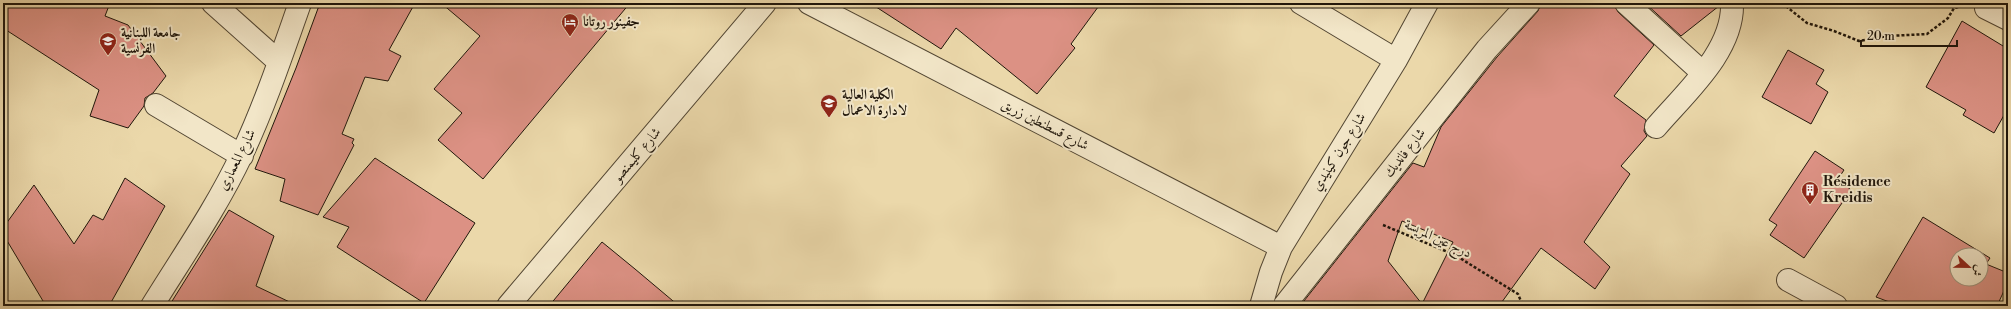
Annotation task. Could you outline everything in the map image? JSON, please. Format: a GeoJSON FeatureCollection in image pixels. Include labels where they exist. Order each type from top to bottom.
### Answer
{"type":"FeatureCollection","features":[{"type":"Feature","properties":{"kind":"street"},"geometry":{"type":"LineString","coordinates":[[213,3],[279,62]]}},
{"type":"Feature","properties":{"kind":"street","name":"شارع المعماري"},"geometry":{"type":"LineString","coordinates":[[152,306],[200,230],[242,156],[263,108],[300,3]]}},
{"type":"Feature","properties":{"kind":"street","name":"شارع كليمنصو"},"geometry":{"type":"LineString","coordinates":[[508,306],[765,3]]}},
{"type":"Feature","properties":{"kind":"street","name":"شارع قسطنطين زريق"},"geometry":{"type":"LineString","coordinates":[[809,3],[1281,247]]}},
{"type":"Feature","properties":{"kind":"street"},"geometry":{"type":"LineString","coordinates":[[1301,3],[1396,60]]}},
{"type":"Feature","properties":{"kind":"street","name":"شارع جون كينيدي"},"geometry":{"type":"LineString","coordinates":[[1261,306],[1271,272],[1281,247],[1396,60],[1428,3]]}},
{"type":"Feature","properties":{"kind":"street","name":"شارع فانديك"},"geometry":{"type":"LineString","coordinates":[[1284,306],[1487,49],[1529,3]]}},
{"type":"Feature","properties":{"kind":"street"},"geometry":{"type":"LineString","coordinates":[[1626,3],[1703,73]]}},
{"type":"Feature","properties":{"kind":"street"},"geometry":{"type":"LineString","coordinates":[[1656,127],[1703,73],[1728,34],[1731,22],[1732,3]]}},
{"type":"Feature","properties":{"kind":"street"},"geometry":{"type":"LineString","coordinates":[[1986,8],[2008,19]]}},
{"type":"Feature","properties":{"kind":"street"},"geometry":{"type":"LineString","coordinates":[[156,105],[242,156]]}},
{"type":"Feature","properties":{"kind":"street"},"geometry":{"type":"LineString","coordinates":[[1788,280],[1836,306]]}},
{"type":"Feature","properties":{"kind":"path"},"geometry":{"type":"LineString","coordinates":[[1782,3],[1808,24],[1834,31],[1859,41],[1888,36],[1926,34],[1948,18],[1954,8],[1967,3],[1986,8]]}},
{"type":"Feature","properties":{"kind":"path","name":"درج عين المريسة"},"geometry":{"type":"LineString","coordinates":[[1356,214],[1455,255],[1518,294],[1523,306]]}},
{"type":"Feature","properties":{"kind":"building"},"geometry":{"type":"Polygon","coordinates":[[[3,3],[110,3],[105,16],[128,25],[166,76],[153,93],[145,98],[144,106],[128,128],[90,116],[99,90],[3,28],[3,3]]]}},
{"type":"Feature","properties":{"kind":"building"},"geometry":{"type":"Polygon","coordinates":[[[320,3],[415,3],[389,50],[401,56],[388,81],[365,77],[342,134],[354,139],[352,143],[354,145],[318,215],[280,201],[285,179],[255,169],[296,68],[320,3]]]}},
{"type":"Feature","properties":{"kind":"building"},"geometry":{"type":"Polygon","coordinates":[[[441,3],[630,3],[483,179],[438,140],[462,113],[434,89],[480,36],[441,3]]]}},
{"type":"Feature","properties":{"kind":"building"},"geometry":{"type":"Polygon","coordinates":[[[870,3],[1101,3],[1071,44],[1075,48],[1037,94],[956,28],[941,49],[870,3]]]}},
{"type":"Feature","properties":{"kind":"building"},"geometry":{"type":"Polygon","coordinates":[[[1541,3],[1614,3],[1618,12],[1654,45],[1614,96],[1646,120],[1644,131],[1647,136],[1621,166],[1630,174],[1584,242],[1610,267],[1595,289],[1541,248],[1499,306],[1300,306],[1413,163],[1424,167],[1441,127],[1497,57],[1538,11],[1541,3]],[[1402,221],[1388,261],[1422,304],[1453,242],[1402,221]]]}},
{"type":"Feature","properties":{"kind":"building"},"geometry":{"type":"Polygon","coordinates":[[[1645,3],[1719,3],[1719,6],[1681,36],[1645,3]]]}},
{"type":"Feature","properties":{"kind":"building"},"geometry":{"type":"Polygon","coordinates":[[[1962,21],[2008,49],[2008,108],[1994,133],[1963,115],[1966,110],[1926,87],[1962,21]]]}},
{"type":"Feature","properties":{"kind":"building"},"geometry":{"type":"Polygon","coordinates":[[[1788,50],[1824,70],[1816,84],[1828,92],[1811,124],[1762,97],[1788,50]]]}},
{"type":"Feature","properties":{"kind":"building","name":"Résidence Kreidis"},"geometry":{"type":"Polygon","coordinates":[[[1815,151],[1844,170],[1838,179],[1851,190],[1804,258],[1770,235],[1777,225],[1769,220],[1815,151]]]}},
{"type":"Feature","properties":{"kind":"building"},"geometry":{"type":"Polygon","coordinates":[[[375,158],[475,223],[424,303],[337,247],[349,227],[323,217],[375,158]]]}},
{"type":"Feature","properties":{"kind":"building"},"geometry":{"type":"Polygon","coordinates":[[[125,178],[165,206],[109,306],[46,306],[3,234],[3,228],[34,185],[74,244],[93,215],[103,220],[125,178]]]}},
{"type":"Feature","properties":{"kind":"building"},"geometry":{"type":"Polygon","coordinates":[[[229,210],[274,236],[256,286],[298,306],[169,306],[229,210]]]}},
{"type":"Feature","properties":{"kind":"building"},"geometry":{"type":"Polygon","coordinates":[[[1923,217],[1972,247],[1949,247],[1949,287],[1989,287],[1989,265],[2008,273],[2008,282],[1997,306],[1900,306],[1876,297],[1923,217]]]}},
{"type":"Feature","properties":{"kind":"building"},"geometry":{"type":"Polygon","coordinates":[[[602,242],[635,269],[679,306],[549,306],[602,242]]]}},
{"type":"Feature","properties":{"kind":"place","name":"جفينور روتانا"},"geometry":{"type":"Point","coordinates":[570,37]}},
{"type":"Feature","properties":{"kind":"place","name":"جامعة اللبنانية الفرنسية"},"geometry":{"type":"Point","coordinates":[108,56]}},
{"type":"Feature","properties":{"kind":"place","name":"الكلية العالية لادارة الاعمال"},"geometry":{"type":"Point","coordinates":[829,118]}},
{"type":"Feature","properties":{"kind":"place","name":"Résidence Kreidis"},"geometry":{"type":"Point","coordinates":[1810,205]}}]}
